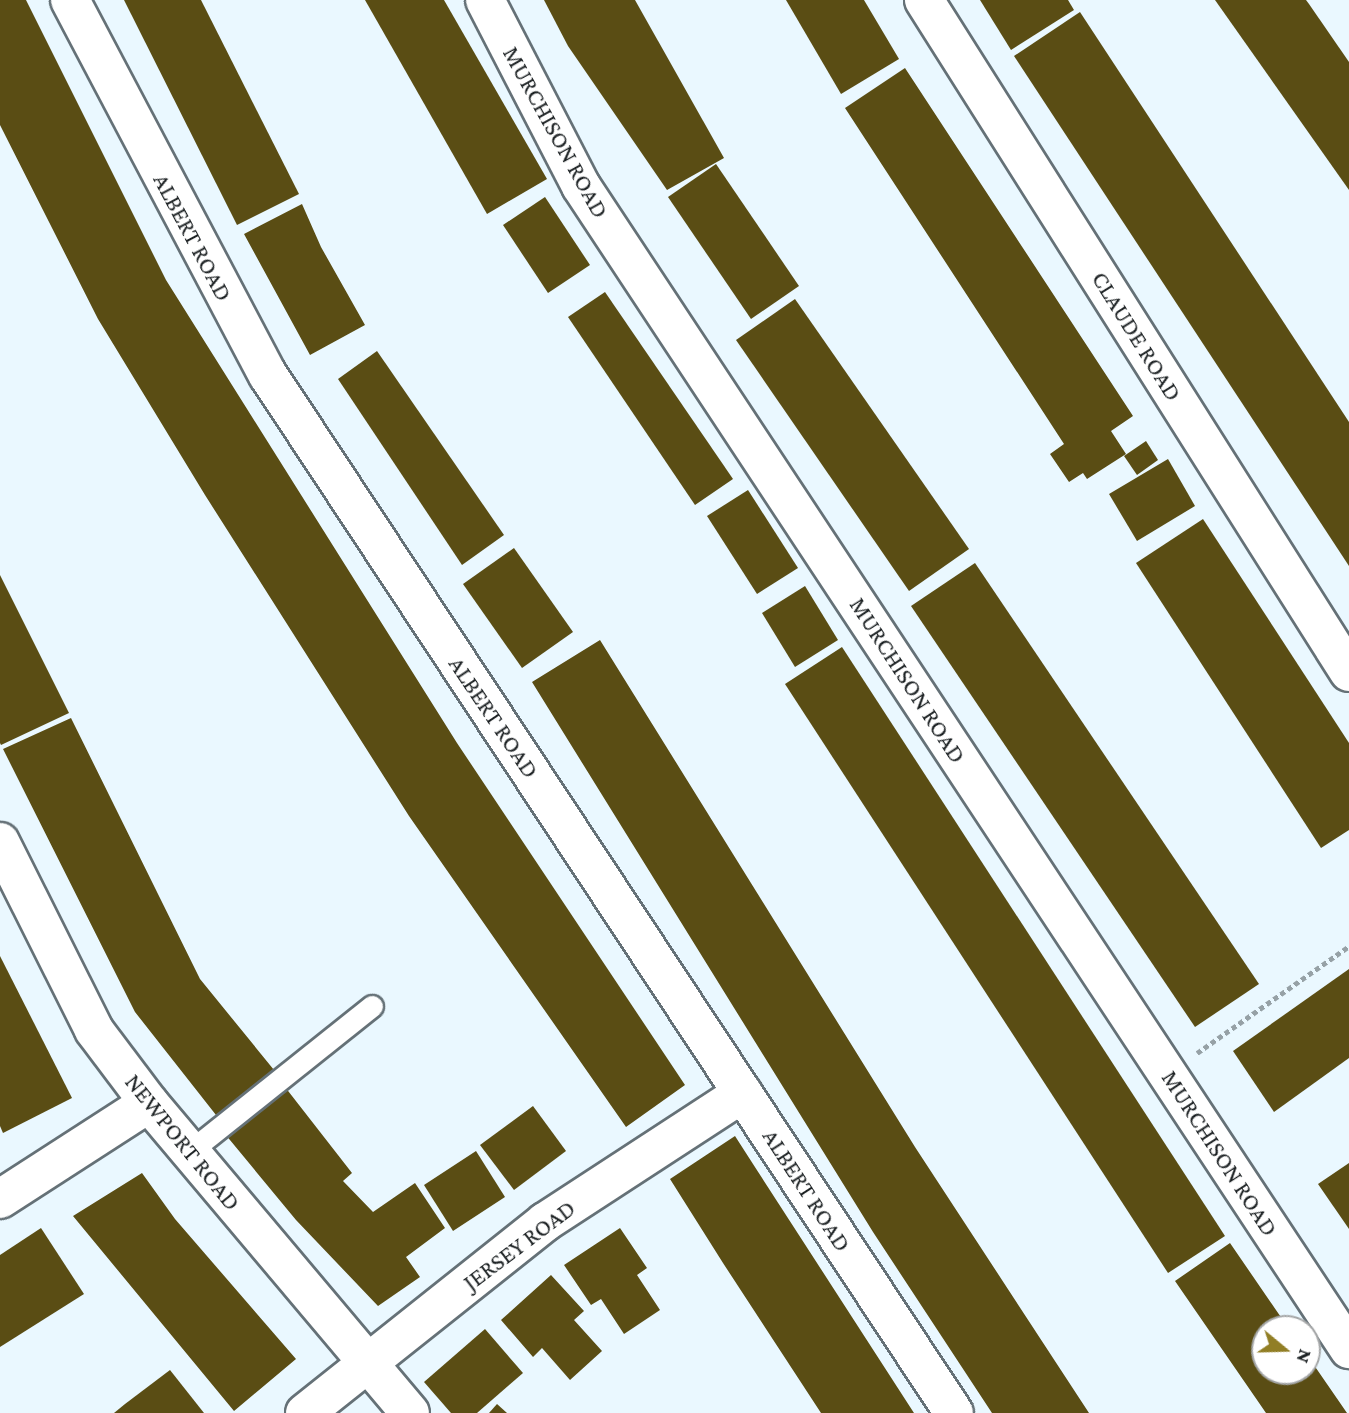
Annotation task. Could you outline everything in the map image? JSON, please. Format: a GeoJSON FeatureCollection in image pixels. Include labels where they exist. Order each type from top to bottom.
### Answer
{"type":"FeatureCollection","features":[{"type":"Feature","properties":{"kind":"street","name":"ALBERT ROAD"},"geometry":{"type":"LineString","coordinates":[[70,0],[268,375],[954,1413]]}},
{"type":"Feature","properties":{"kind":"street","name":"MURCHISON ROAD"},"geometry":{"type":"LineString","coordinates":[[485,0],[581,186],[1349,1349]]}},
{"type":"Feature","properties":{"kind":"street","name":"CLAUDE ROAD"},"geometry":{"type":"LineString","coordinates":[[924,0],[1349,672]]}},
{"type":"Feature","properties":{"kind":"street","name":"NEWPORT ROAD"},"geometry":{"type":"LineString","coordinates":[[0,842],[94,1030],[189,1152],[410,1413]]}},
{"type":"Feature","properties":{"kind":"street","name":"JERSEY ROAD"},"geometry":{"type":"LineString","coordinates":[[305,1413],[545,1222],[743,1093]]}},
{"type":"Feature","properties":{"kind":"street"},"geometry":{"type":"LineString","coordinates":[[0,1199],[149,1103]]}},
{"type":"Feature","properties":{"kind":"lane"},"geometry":{"type":"LineString","coordinates":[[189,1152],[372,1006]]}},
{"type":"Feature","properties":{"kind":"path"},"geometry":{"type":"LineString","coordinates":[[1168,1073],[1349,946]]}},
{"type":"Feature","properties":{"kind":"building"},"geometry":{"type":"Polygon","coordinates":[[[0,0],[26,0],[166,280],[457,743],[685,1085],[626,1127],[409,816],[205,495],[98,319],[0,125],[0,0]]]}},
{"type":"Feature","properties":{"kind":"building"},"geometry":{"type":"Polygon","coordinates":[[[124,0],[201,0],[299,194],[237,225],[124,0]]]}},
{"type":"Feature","properties":{"kind":"building"},"geometry":{"type":"Polygon","coordinates":[[[365,0],[444,0],[547,179],[487,214],[365,0]]]}},
{"type":"Feature","properties":{"kind":"building"},"geometry":{"type":"Polygon","coordinates":[[[544,0],[635,0],[724,158],[667,190],[568,46],[544,0]]]}},
{"type":"Feature","properties":{"kind":"building"},"geometry":{"type":"Polygon","coordinates":[[[786,0],[864,0],[899,59],[841,94],[786,0]]]}},
{"type":"Feature","properties":{"kind":"building"},"geometry":{"type":"Polygon","coordinates":[[[980,0],[1068,0],[1074,10],[1011,50],[980,0]]]}},
{"type":"Feature","properties":{"kind":"building"},"geometry":{"type":"Polygon","coordinates":[[[1215,0],[1306,0],[1309,4],[1349,62],[1349,190],[1215,0]]]}},
{"type":"Feature","properties":{"kind":"building"},"geometry":{"type":"Polygon","coordinates":[[[1080,12],[1349,422],[1349,566],[1014,56],[1080,12]]]}},
{"type":"Feature","properties":{"kind":"building"},"geometry":{"type":"Polygon","coordinates":[[[905,68],[1133,416],[1111,431],[1126,454],[1087,479],[1083,473],[1069,482],[1050,454],[1064,444],[845,108],[905,68]]]}},
{"type":"Feature","properties":{"kind":"building"},"geometry":{"type":"Polygon","coordinates":[[[716,164],[799,286],[751,319],[668,197],[716,164]]]}},
{"type":"Feature","properties":{"kind":"building"},"geometry":{"type":"Polygon","coordinates":[[[545,197],[590,265],[548,293],[503,225],[545,197]]]}},
{"type":"Feature","properties":{"kind":"building"},"geometry":{"type":"Polygon","coordinates":[[[302,204],[321,247],[365,325],[310,355],[244,234],[302,204]]]}},
{"type":"Feature","properties":{"kind":"building"},"geometry":{"type":"Polygon","coordinates":[[[605,292],[733,479],[695,505],[568,317],[605,292]]]}},
{"type":"Feature","properties":{"kind":"building"},"geometry":{"type":"Polygon","coordinates":[[[795,299],[969,549],[909,591],[736,340],[795,299]]]}},
{"type":"Feature","properties":{"kind":"building"},"geometry":{"type":"Polygon","coordinates":[[[377,351],[504,535],[462,565],[338,379],[377,351]]]}},
{"type":"Feature","properties":{"kind":"building"},"geometry":{"type":"Polygon","coordinates":[[[1146,441],[1158,460],[1137,475],[1124,456],[1146,441]]]}},
{"type":"Feature","properties":{"kind":"building"},"geometry":{"type":"Polygon","coordinates":[[[1168,459],[1195,506],[1137,541],[1109,494],[1168,459]]]}},
{"type":"Feature","properties":{"kind":"building"},"geometry":{"type":"Polygon","coordinates":[[[748,490],[798,568],[757,594],[707,516],[748,490]]]}},
{"type":"Feature","properties":{"kind":"building"},"geometry":{"type":"Polygon","coordinates":[[[1203,519],[1349,743],[1349,830],[1321,848],[1136,563],[1203,519]]]}},
{"type":"Feature","properties":{"kind":"building"},"geometry":{"type":"Polygon","coordinates":[[[514,548],[573,632],[522,668],[463,584],[514,548]]]}},
{"type":"Feature","properties":{"kind":"building"},"geometry":{"type":"Polygon","coordinates":[[[975,563],[1259,984],[1195,1027],[911,606],[975,563]]]}},
{"type":"Feature","properties":{"kind":"building"},"geometry":{"type":"Polygon","coordinates":[[[0,575],[69,713],[1,745],[0,743],[0,575]]]}},
{"type":"Feature","properties":{"kind":"building"},"geometry":{"type":"Polygon","coordinates":[[[805,586],[838,640],[795,667],[762,613],[805,586]]]}},
{"type":"Feature","properties":{"kind":"building"},"geometry":{"type":"Polygon","coordinates":[[[600,640],[915,1147],[1089,1413],[992,1413],[873,1232],[532,682],[600,640]]]}},
{"type":"Feature","properties":{"kind":"building"},"geometry":{"type":"Polygon","coordinates":[[[842,647],[1225,1236],[1168,1273],[785,684],[842,647]]]}},
{"type":"Feature","properties":{"kind":"building"},"geometry":{"type":"Polygon","coordinates":[[[71,718],[200,979],[274,1070],[216,1115],[135,1012],[3,749],[71,718]]]}},
{"type":"Feature","properties":{"kind":"building"},"geometry":{"type":"Polygon","coordinates":[[[0,956],[72,1098],[3,1133],[0,1126],[0,956]]]}},
{"type":"Feature","properties":{"kind":"building"},"geometry":{"type":"Polygon","coordinates":[[[1349,969],[1349,1058],[1274,1112],[1233,1051],[1349,969]]]}},
{"type":"Feature","properties":{"kind":"building"},"geometry":{"type":"Polygon","coordinates":[[[285,1087],[352,1173],[343,1181],[373,1212],[415,1183],[445,1228],[406,1257],[420,1277],[378,1306],[296,1220],[225,1134],[285,1087]]]}},
{"type":"Feature","properties":{"kind":"building"},"geometry":{"type":"Polygon","coordinates":[[[533,1106],[566,1151],[514,1190],[480,1145],[533,1106]]]}},
{"type":"Feature","properties":{"kind":"building"},"geometry":{"type":"Polygon","coordinates":[[[735,1136],[914,1413],[821,1413],[723,1263],[670,1179],[735,1136]]]}},
{"type":"Feature","properties":{"kind":"building"},"geometry":{"type":"Polygon","coordinates":[[[476,1151],[505,1197],[453,1231],[424,1185],[476,1151]]]}},
{"type":"Feature","properties":{"kind":"building"},"geometry":{"type":"Polygon","coordinates":[[[1349,1163],[1349,1229],[1318,1184],[1349,1163]]]}},
{"type":"Feature","properties":{"kind":"building"},"geometry":{"type":"Polygon","coordinates":[[[142,1173],[175,1219],[296,1359],[234,1411],[73,1216],[142,1173]]]}},
{"type":"Feature","properties":{"kind":"building"},"geometry":{"type":"Polygon","coordinates":[[[41,1228],[84,1294],[0,1347],[0,1255],[41,1228]]]}},
{"type":"Feature","properties":{"kind":"building"},"geometry":{"type":"Polygon","coordinates":[[[620,1228],[647,1268],[637,1275],[660,1310],[624,1334],[601,1299],[591,1305],[564,1265],[620,1228]]]}},
{"type":"Feature","properties":{"kind":"building"},"geometry":{"type":"Polygon","coordinates":[[[1230,1243],[1279,1315],[1251,1315],[1251,1385],[1321,1385],[1321,1375],[1347,1413],[1266,1413],[1175,1281],[1230,1243]]]}},
{"type":"Feature","properties":{"kind":"building"},"geometry":{"type":"Polygon","coordinates":[[[551,1275],[584,1311],[574,1320],[602,1351],[570,1380],[542,1348],[533,1357],[501,1320],[551,1275]]]}},
{"type":"Feature","properties":{"kind":"building"},"geometry":{"type":"Polygon","coordinates":[[[485,1329],[523,1373],[477,1413],[451,1413],[424,1382],[485,1329]]]}},
{"type":"Feature","properties":{"kind":"building"},"geometry":{"type":"Polygon","coordinates":[[[170,1370],[204,1413],[114,1413],[125,1404],[170,1370]]]}},
{"type":"Feature","properties":{"kind":"building"},"geometry":{"type":"Polygon","coordinates":[[[497,1404],[507,1413],[489,1413],[497,1404]]]}}]}
